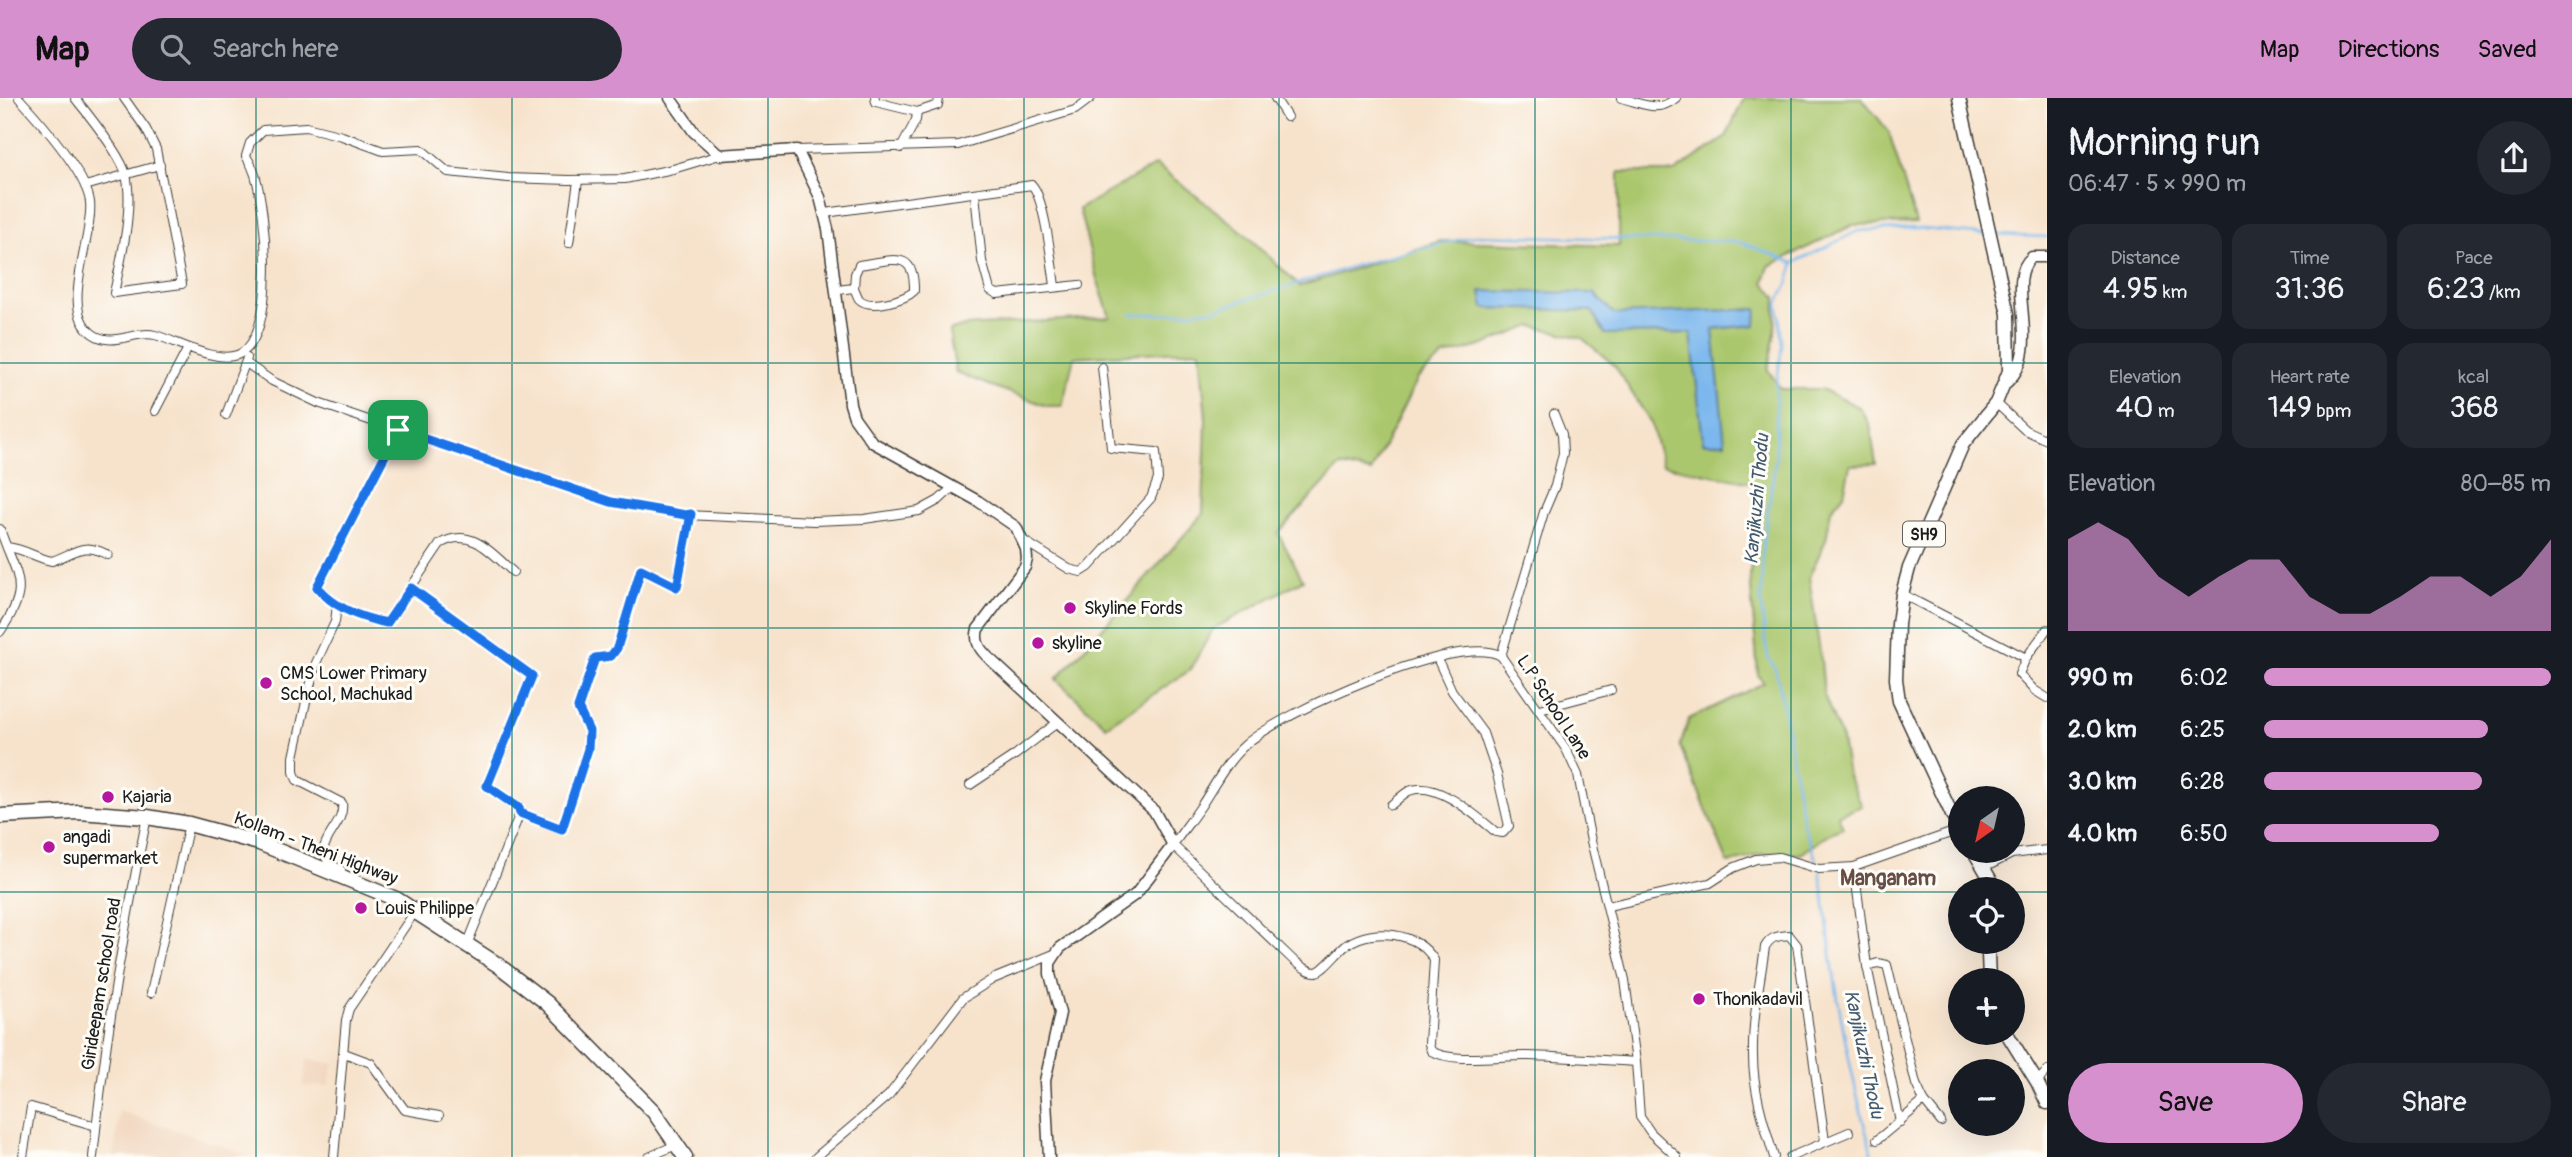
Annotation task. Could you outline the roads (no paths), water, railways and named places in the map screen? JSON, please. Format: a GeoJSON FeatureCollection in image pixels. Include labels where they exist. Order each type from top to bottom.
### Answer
{"type":"FeatureCollection","features":[{"type":"Feature","properties":{"kind":"highway","name":"Kollam - Theni Highway"},"geometry":{"type":"LineString","coordinates":[[0,816],[79,812],[147,817],[189,824],[259,843],[364,884],[416,910],[498,965],[566,1020],[653,1112],[681,1151]]}},
{"type":"Feature","properties":{"kind":"main road"},"geometry":{"type":"LineString","coordinates":[[670,98],[694,132],[720,155],[797,150],[825,213],[850,404],[862,432],[872,442],[953,487],[1016,527],[1027,559],[1025,567],[978,629],[975,638],[983,653],[1154,811],[1173,845],[1136,894],[1073,938],[1054,954],[1050,963],[1050,974],[1060,1013],[1045,1081],[1049,1157]]}},
{"type":"Feature","properties":{"kind":"main road","name":"SH9"},"geometry":{"type":"LineString","coordinates":[[1948,807],[1899,701],[1896,667],[1902,594],[1909,568],[1963,444],[1996,403],[2005,384],[2010,353],[2008,314],[1959,98]]}},
{"type":"Feature","properties":{"kind":"main road"},"geometry":{"type":"LineString","coordinates":[[2005,384],[2020,369],[2025,352],[2022,282],[2025,265],[2032,257],[2047,257]]}},
{"type":"Feature","properties":{"kind":"main road"},"geometry":{"type":"LineString","coordinates":[[1981,863],[1989,877]]}},
{"type":"Feature","properties":{"kind":"main road"},"geometry":{"type":"LineString","coordinates":[[2014,1045],[2047,1103]]}},
{"type":"Feature","properties":{"kind":"street"},"geometry":{"type":"LineString","coordinates":[[19,98],[59,147],[85,186],[90,201],[78,298],[80,317],[87,329],[103,339],[154,335],[188,348],[234,356],[247,348]]}},
{"type":"Feature","properties":{"kind":"street"},"geometry":{"type":"LineString","coordinates":[[75,98],[97,126],[126,174],[128,214],[114,293],[182,284],[156,149],[146,129],[124,98]]}},
{"type":"Feature","properties":{"kind":"street"},"geometry":{"type":"LineString","coordinates":[[875,98],[876,102],[917,112],[938,105],[939,98]]}},
{"type":"Feature","properties":{"kind":"street"},"geometry":{"type":"LineString","coordinates":[[797,150],[958,145],[1075,110],[1091,98]]}},
{"type":"Feature","properties":{"kind":"street"},"geometry":{"type":"LineString","coordinates":[[1275,98],[1287,117]]}},
{"type":"Feature","properties":{"kind":"street"},"geometry":{"type":"LineString","coordinates":[[1621,98],[1656,108],[1667,106],[1676,98]]}},
{"type":"Feature","properties":{"kind":"street"},"geometry":{"type":"LineString","coordinates":[[901,148],[916,120],[917,112]]}},
{"type":"Feature","properties":{"kind":"street"},"geometry":{"type":"LineString","coordinates":[[226,415],[246,363],[247,348],[262,316],[266,280],[259,187],[246,156],[250,143],[263,130],[306,127],[342,136],[383,152],[421,149],[442,169],[455,173],[578,181],[625,179],[720,155]]}},
{"type":"Feature","properties":{"kind":"street"},"geometry":{"type":"LineString","coordinates":[[85,186],[160,165]]}},
{"type":"Feature","properties":{"kind":"street"},"geometry":{"type":"LineString","coordinates":[[569,243],[578,181]]}},
{"type":"Feature","properties":{"kind":"street"},"geometry":{"type":"LineString","coordinates":[[825,213],[1032,185],[1036,189],[1043,215],[1055,286]]}},
{"type":"Feature","properties":{"kind":"street"},"geometry":{"type":"LineString","coordinates":[[975,194],[982,261],[990,290],[997,294],[1079,285]]}},
{"type":"Feature","properties":{"kind":"street"},"geometry":{"type":"LineString","coordinates":[[900,260],[909,265],[914,274],[914,291],[899,301],[868,304],[860,300],[854,288],[859,265],[900,260]]}},
{"type":"Feature","properties":{"kind":"street"},"geometry":{"type":"LineString","coordinates":[[837,290],[854,288]]}},
{"type":"Feature","properties":{"kind":"street"},"geometry":{"type":"LineString","coordinates":[[155,411],[188,348]]}},
{"type":"Feature","properties":{"kind":"street"},"geometry":{"type":"LineString","coordinates":[[246,363],[272,382],[297,395],[611,502],[686,515],[814,521],[864,519],[919,511],[939,500],[953,487]]}},
{"type":"Feature","properties":{"kind":"street"},"geometry":{"type":"LineString","coordinates":[[1021,538],[1069,569],[1081,572],[1089,567],[1151,498],[1158,479],[1156,452],[1111,448],[1101,367]]}},
{"type":"Feature","properties":{"kind":"street"},"geometry":{"type":"LineString","coordinates":[[1996,403],[2025,430],[2047,440]]}},
{"type":"Feature","properties":{"kind":"street"},"geometry":{"type":"LineString","coordinates":[[1501,656],[1563,453],[1562,434],[1554,414]]}},
{"type":"Feature","properties":{"kind":"street"},"geometry":{"type":"LineString","coordinates":[[398,430],[317,587],[337,605],[369,619],[387,623],[440,544],[453,536],[468,538],[489,551],[513,572]]}},
{"type":"Feature","properties":{"kind":"street"},"geometry":{"type":"LineString","coordinates":[[520,813],[562,829],[588,749],[589,731],[578,708],[595,658],[611,656],[617,648],[641,569],[677,587],[691,514]]}},
{"type":"Feature","properties":{"kind":"street"},"geometry":{"type":"LineString","coordinates":[[0,529],[20,587],[19,600],[0,632]]}},
{"type":"Feature","properties":{"kind":"street"},"geometry":{"type":"LineString","coordinates":[[7,547],[23,549],[38,558],[52,561],[71,551],[88,548],[108,555]]}},
{"type":"Feature","properties":{"kind":"street"},"geometry":{"type":"LineString","coordinates":[[411,588],[532,676],[487,786],[519,808],[520,813],[467,945]]}},
{"type":"Feature","properties":{"kind":"street"},"geometry":{"type":"LineString","coordinates":[[1902,594],[2026,658]]}},
{"type":"Feature","properties":{"kind":"street"},"geometry":{"type":"LineString","coordinates":[[337,605],[331,634],[312,675],[293,767],[297,780],[342,803],[340,820],[329,836],[323,852],[330,863],[364,884]]}},
{"type":"Feature","properties":{"kind":"street"},"geometry":{"type":"LineString","coordinates":[[2047,629],[2019,668],[2020,677],[2047,698]]}},
{"type":"Feature","properties":{"kind":"street","name":"L.P School Lane"},"geometry":{"type":"LineString","coordinates":[[1173,845],[1234,757],[1260,733],[1330,695],[1437,659],[1482,650],[1501,656],[1566,749],[1578,775],[1591,841],[1625,979],[1640,1117],[1651,1133],[1677,1157]]}},
{"type":"Feature","properties":{"kind":"street"},"geometry":{"type":"LineString","coordinates":[[1391,805],[1409,791],[1425,788],[1446,795],[1496,832],[1503,833],[1509,826],[1497,774],[1483,733],[1452,691],[1437,659]]}},
{"type":"Feature","properties":{"kind":"street"},"geometry":{"type":"LineString","coordinates":[[1540,709],[1611,690]]}},
{"type":"Feature","properties":{"kind":"street"},"geometry":{"type":"LineString","coordinates":[[970,785],[1058,722]]}},
{"type":"Feature","properties":{"kind":"street","name":"Girideepam school road"},"geometry":{"type":"LineString","coordinates":[[93,1157],[104,1048],[122,935],[147,817]]}},
{"type":"Feature","properties":{"kind":"street"},"geometry":{"type":"LineString","coordinates":[[151,993],[189,824]]}},
{"type":"Feature","properties":{"kind":"street"},"geometry":{"type":"LineString","coordinates":[[1608,906],[1710,883],[1732,868],[1769,856],[1819,869],[1854,867],[1948,835]]}},
{"type":"Feature","properties":{"kind":"street"},"geometry":{"type":"LineString","coordinates":[[1173,845],[1292,959],[1311,971],[1323,969],[1346,945],[1359,938],[1377,934],[1408,938],[1427,948],[1434,960],[1429,1044],[1431,1051],[1437,1055],[1526,1056],[1636,1062]]}},
{"type":"Feature","properties":{"kind":"street"},"geometry":{"type":"LineString","coordinates":[[1984,868],[2012,855],[2047,850]]}},
{"type":"Feature","properties":{"kind":"street"},"geometry":{"type":"LineString","coordinates":[[1854,867],[1867,966],[1900,1122]]}},
{"type":"Feature","properties":{"kind":"street"},"geometry":{"type":"LineString","coordinates":[[334,1157],[346,1020],[353,1001],[416,910]]}},
{"type":"Feature","properties":{"kind":"street"},"geometry":{"type":"LineString","coordinates":[[1774,1157],[1759,1109],[1753,1059],[1753,1028],[1765,947],[1769,940],[1777,936],[1790,935],[1797,945],[1825,1141]]}},
{"type":"Feature","properties":{"kind":"street"},"geometry":{"type":"LineString","coordinates":[[816,1157],[889,1095],[962,998],[993,979],[1054,954]]}},
{"type":"Feature","properties":{"kind":"street"},"geometry":{"type":"LineString","coordinates":[[1867,966],[1878,963],[1887,965],[1909,1062],[1924,1101],[1941,1122]]}},
{"type":"Feature","properties":{"kind":"street"},"geometry":{"type":"LineString","coordinates":[[344,1053],[371,1063],[405,1110],[439,1116]]}},
{"type":"Feature","properties":{"kind":"street"},"geometry":{"type":"LineString","coordinates":[[2037,1082],[2047,1071]]}},
{"type":"Feature","properties":{"kind":"street"},"geometry":{"type":"LineString","coordinates":[[1877,1140],[1924,1101]]}},
{"type":"Feature","properties":{"kind":"street"},"geometry":{"type":"LineString","coordinates":[[23,1157],[31,1107],[96,1126]]}},
{"type":"Feature","properties":{"kind":"street"},"geometry":{"type":"LineString","coordinates":[[1790,1157],[1849,1132]]}},
{"type":"Feature","properties":{"kind":"street"},"geometry":{"type":"LineString","coordinates":[[649,1157],[681,1151]]}},
{"type":"Feature","properties":{"kind":"water"},"geometry":{"type":"Polygon","coordinates":[[[1481,291],[1594,293],[1614,314],[1757,309],[1756,325],[1713,329],[1725,443],[1703,443],[1691,333],[1605,334],[1592,311],[1484,308],[1481,291]]]}},
{"type":"Feature","properties":{"kind":"waterway","name":"Kanjikuzhi Thodu"},"geometry":{"type":"LineString","coordinates":[[1818,865],[1804,827],[1779,683],[1775,668],[1768,657],[1761,603],[1763,544],[1776,457],[1776,387],[1782,346],[1778,303],[1788,284],[1794,263],[1858,231],[1913,228],[1987,235]]}},
{"type":"Feature","properties":{"kind":"waterway"},"geometry":{"type":"LineString","coordinates":[[1131,314],[1216,309],[1360,264],[1478,235],[1740,242],[1794,263]]}},
{"type":"Feature","properties":{"kind":"waterway","name":"Kanjikuzhi Thodu"},"geometry":{"type":"LineString","coordinates":[[1994,235],[2047,237]]}},
{"type":"Feature","properties":{"kind":"waterway","name":"Kanjikuzhi Thodu"},"geometry":{"type":"LineString","coordinates":[[1820,872],[1845,1036],[1873,1157]]}},
{"type":"Feature","properties":{"kind":"place","name":"Skyline Fords"},"geometry":{"type":"Point","coordinates":[1070,608]}},
{"type":"Feature","properties":{"kind":"place","name":"skyline"},"geometry":{"type":"Point","coordinates":[1038,643]}},
{"type":"Feature","properties":{"kind":"place","name":"CMS Lower Primary School, Machukad"},"geometry":{"type":"Point","coordinates":[266,683]}},
{"type":"Feature","properties":{"kind":"place","name":"Kajaria"},"geometry":{"type":"Point","coordinates":[108,797]}},
{"type":"Feature","properties":{"kind":"place","name":"angadi supermarket"},"geometry":{"type":"Point","coordinates":[49,847]}},
{"type":"Feature","properties":{"kind":"place","name":"Louis Philippe"},"geometry":{"type":"Point","coordinates":[361,908]}},
{"type":"Feature","properties":{"kind":"place","name":"Thonikadavil"},"geometry":{"type":"Point","coordinates":[1699,999]}},
{"type":"Feature","properties":{"kind":"district","name":"Manganam"},"geometry":{"type":"Point","coordinates":[1888,878]}}]}
